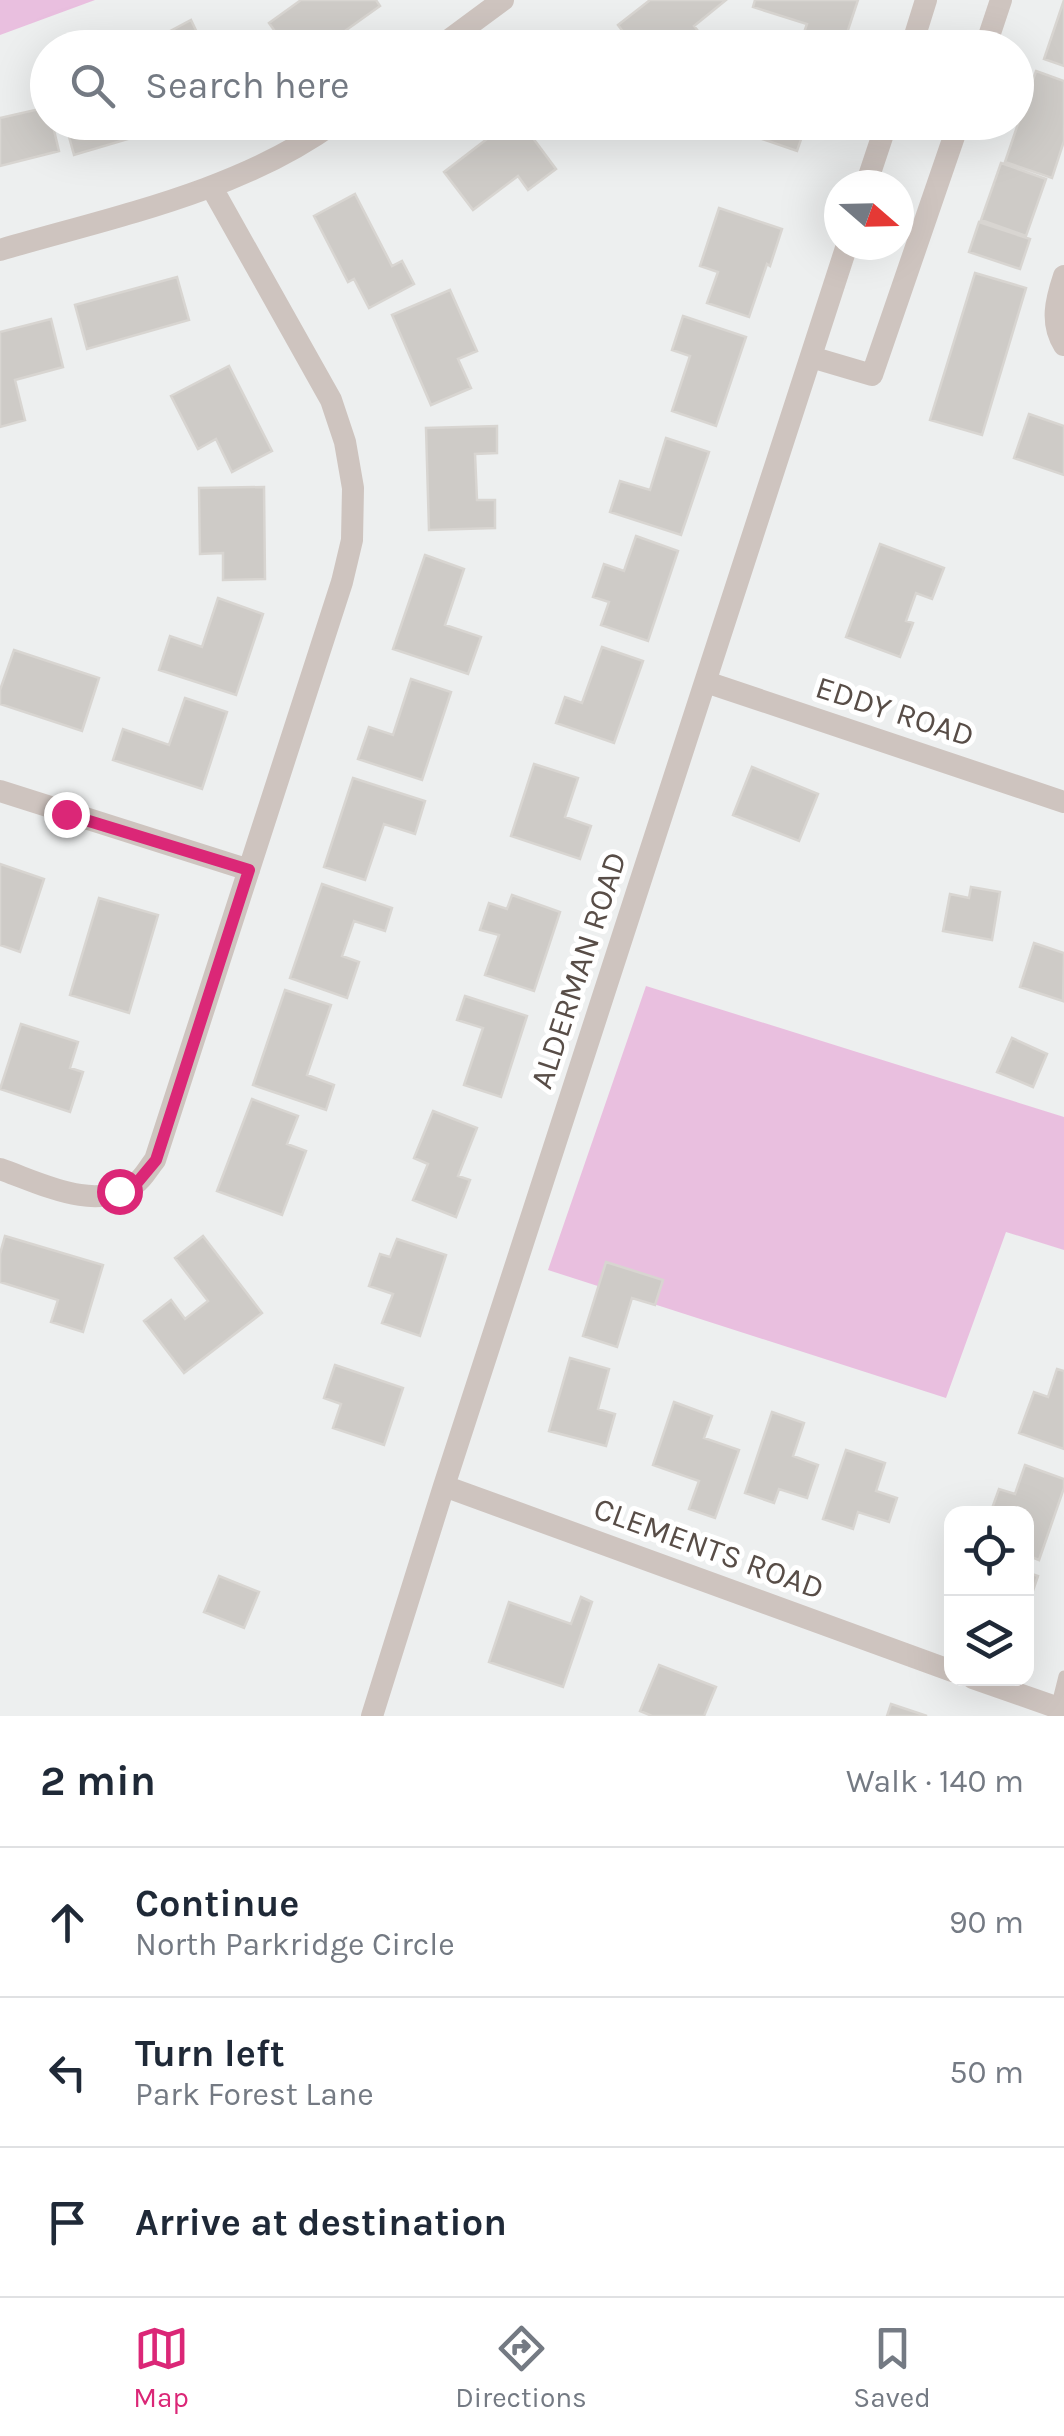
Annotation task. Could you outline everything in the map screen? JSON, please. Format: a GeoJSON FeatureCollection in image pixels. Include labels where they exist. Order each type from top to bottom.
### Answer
{"type":"FeatureCollection","features":[{"type":"Feature","properties":{"kind":"street"},"geometry":{"type":"LineString","coordinates":[[462,30],[503,0]]}},
{"type":"Feature","properties":{"kind":"street"},"geometry":{"type":"LineString","coordinates":[[917,30],[926,0]]}},
{"type":"Feature","properties":{"kind":"street"},"geometry":{"type":"LineString","coordinates":[[991,30],[1001,0]]}},
{"type":"Feature","properties":{"kind":"street"},"geometry":{"type":"LineString","coordinates":[[0,250],[212,188],[310,140]]}},
{"type":"Feature","properties":{"kind":"street"},"geometry":{"type":"LineString","coordinates":[[871,170],[881,140]]}},
{"type":"Feature","properties":{"kind":"street"},"geometry":{"type":"LineString","coordinates":[[811,358],[872,375],[953,140]]}},
{"type":"Feature","properties":{"kind":"street"},"geometry":{"type":"LineString","coordinates":[[0,1169],[97,1198],[136,1184],[156,1160],[342,582],[352,540],[353,488],[345,442],[331,400],[212,188]]}},
{"type":"Feature","properties":{"kind":"street","name":"ALDERMAN ROAD"},"geometry":{"type":"LineString","coordinates":[[372,1716],[842,260]]}},
{"type":"Feature","properties":{"kind":"street"},"geometry":{"type":"LineString","coordinates":[[1064,276],[1054,323],[1064,345]]}},
{"type":"Feature","properties":{"kind":"street","name":"EDDY ROAD"},"geometry":{"type":"LineString","coordinates":[[706,682],[1064,802]]}},
{"type":"Feature","properties":{"kind":"street"},"geometry":{"type":"LineString","coordinates":[[0,791],[249,870]]}},
{"type":"Feature","properties":{"kind":"street","name":"CLEMENTS ROAD"},"geometry":{"type":"LineString","coordinates":[[444,1486],[944,1668]]}},
{"type":"Feature","properties":{"kind":"street"},"geometry":{"type":"LineString","coordinates":[[993,1686],[1054,1710]]}},
{"type":"Feature","properties":{"kind":"lane"},"geometry":{"type":"LineString","coordinates":[[1054,1710],[1064,1676]]}},
{"type":"Feature","properties":{"kind":"shaded area"},"geometry":{"type":"Polygon","coordinates":[[[0,0],[95,0],[0,35],[0,0]]]}},
{"type":"Feature","properties":{"kind":"shaded area"},"geometry":{"type":"Polygon","coordinates":[[[646,986],[1064,1117],[1064,1250],[1006,1232],[946,1398],[548,1270],[646,986]]]}},
{"type":"Feature","properties":{"kind":"building"},"geometry":{"type":"Polygon","coordinates":[[[301,0],[376,0],[380,6],[346,30],[274,30],[269,23],[301,0]]]}},
{"type":"Feature","properties":{"kind":"building"},"geometry":{"type":"Polygon","coordinates":[[[650,0],[726,0],[694,26],[697,30],[622,30],[618,25],[650,0]]]}},
{"type":"Feature","properties":{"kind":"building"},"geometry":{"type":"Polygon","coordinates":[[[755,0],[858,0],[848,30],[805,30],[807,24],[753,7],[755,0]]]}},
{"type":"Feature","properties":{"kind":"building"},"geometry":{"type":"Polygon","coordinates":[[[1064,0],[1064,66],[1044,59],[1064,0]]]}},
{"type":"Feature","properties":{"kind":"building"},"geometry":{"type":"Polygon","coordinates":[[[191,20],[196,30],[172,30],[191,20]]]}},
{"type":"Feature","properties":{"kind":"building"},"geometry":{"type":"Polygon","coordinates":[[[1036,71],[1064,81],[1064,141],[1052,178],[1005,162],[1012,140],[1034,140],[1036,71]]]}},
{"type":"Feature","properties":{"kind":"building"},"geometry":{"type":"Polygon","coordinates":[[[30,111],[30,140],[56,140],[59,151],[0,166],[0,118],[30,111]]]}},
{"type":"Feature","properties":{"kind":"building"},"geometry":{"type":"Polygon","coordinates":[[[70,140],[125,140],[74,155],[70,140]]]}},
{"type":"Feature","properties":{"kind":"building"},"geometry":{"type":"Polygon","coordinates":[[[486,140],[534,140],[556,169],[528,190],[518,176],[473,210],[444,172],[486,140]]]}},
{"type":"Feature","properties":{"kind":"building"},"geometry":{"type":"Polygon","coordinates":[[[765,140],[801,140],[797,151],[765,140]]]}},
{"type":"Feature","properties":{"kind":"building"},"geometry":{"type":"Polygon","coordinates":[[[1001,163],[1046,179],[1026,236],[981,220],[1001,163]]]}},
{"type":"Feature","properties":{"kind":"building"},"geometry":{"type":"Polygon","coordinates":[[[355,194],[392,266],[402,261],[414,284],[369,308],[354,279],[348,282],[314,216],[355,194]]]}},
{"type":"Feature","properties":{"kind":"building"},"geometry":{"type":"Polygon","coordinates":[[[719,208],[782,229],[749,317],[707,303],[718,272],[700,266],[719,208]]]}},
{"type":"Feature","properties":{"kind":"building"},"geometry":{"type":"Polygon","coordinates":[[[979,222],[1030,239],[1020,269],[969,252],[979,222]]]}},
{"type":"Feature","properties":{"kind":"building"},"geometry":{"type":"Polygon","coordinates":[[[975,273],[1026,288],[982,435],[930,420],[975,273]]]}},
{"type":"Feature","properties":{"kind":"building"},"geometry":{"type":"Polygon","coordinates":[[[177,277],[189,320],[87,349],[75,305],[177,277]]]}},
{"type":"Feature","properties":{"kind":"building"},"geometry":{"type":"Polygon","coordinates":[[[450,290],[477,351],[458,359],[471,388],[431,405],[392,315],[450,290]]]}},
{"type":"Feature","properties":{"kind":"building"},"geometry":{"type":"Polygon","coordinates":[[[683,316],[746,337],[716,426],[672,411],[690,356],[672,350],[683,316]]]}},
{"type":"Feature","properties":{"kind":"building"},"geometry":{"type":"Polygon","coordinates":[[[51,319],[63,367],[15,380],[25,420],[0,427],[0,332],[51,319]]]}},
{"type":"Feature","properties":{"kind":"building"},"geometry":{"type":"Polygon","coordinates":[[[229,366],[272,451],[232,472],[216,439],[198,449],[171,396],[229,366]]]}},
{"type":"Feature","properties":{"kind":"building"},"geometry":{"type":"Polygon","coordinates":[[[1029,414],[1064,426],[1064,475],[1014,458],[1029,414]]]}},
{"type":"Feature","properties":{"kind":"building"},"geometry":{"type":"Polygon","coordinates":[[[497,426],[497,453],[475,454],[477,500],[495,500],[495,528],[429,530],[426,428],[497,426]]]}},
{"type":"Feature","properties":{"kind":"building"},"geometry":{"type":"Polygon","coordinates":[[[666,438],[709,452],[681,535],[610,512],[620,481],[650,490],[666,438]]]}},
{"type":"Feature","properties":{"kind":"building"},"geometry":{"type":"Polygon","coordinates":[[[264,487],[265,579],[223,580],[223,553],[200,554],[199,488],[264,487]]]}},
{"type":"Feature","properties":{"kind":"building"},"geometry":{"type":"Polygon","coordinates":[[[636,536],[678,551],[648,641],[601,625],[609,602],[593,597],[604,564],[624,571],[636,536]]]}},
{"type":"Feature","properties":{"kind":"building"},"geometry":{"type":"Polygon","coordinates":[[[880,544],[944,568],[932,599],[916,593],[906,621],[913,623],[900,657],[846,637],[880,544]]]}},
{"type":"Feature","properties":{"kind":"building"},"geometry":{"type":"Polygon","coordinates":[[[425,555],[464,569],[445,625],[481,637],[468,674],[393,649],[425,555]]]}},
{"type":"Feature","properties":{"kind":"building"},"geometry":{"type":"Polygon","coordinates":[[[218,598],[263,614],[236,695],[159,670],[170,636],[202,647],[218,598]]]}},
{"type":"Feature","properties":{"kind":"building"},"geometry":{"type":"Polygon","coordinates":[[[602,647],[643,661],[614,743],[556,723],[565,697],[582,703],[602,647]]]}},
{"type":"Feature","properties":{"kind":"building"},"geometry":{"type":"Polygon","coordinates":[[[14,650],[99,678],[82,731],[0,704],[0,690],[14,650]]]}},
{"type":"Feature","properties":{"kind":"building"},"geometry":{"type":"Polygon","coordinates":[[[411,679],[451,692],[422,780],[358,759],[369,727],[393,735],[411,679]]]}},
{"type":"Feature","properties":{"kind":"building"},"geometry":{"type":"Polygon","coordinates":[[[185,698],[227,712],[202,789],[113,760],[123,729],[169,745],[185,698]]]}},
{"type":"Feature","properties":{"kind":"building"},"geometry":{"type":"Polygon","coordinates":[[[534,764],[578,778],[565,817],[591,826],[580,859],[511,836],[534,764]]]}},
{"type":"Feature","properties":{"kind":"building"},"geometry":{"type":"Polygon","coordinates":[[[752,767],[818,794],[799,841],[733,815],[752,767]]]}},
{"type":"Feature","properties":{"kind":"building"},"geometry":{"type":"Polygon","coordinates":[[[353,778],[425,801],[415,834],[384,824],[365,880],[324,867],[353,778]]]}},
{"type":"Feature","properties":{"kind":"building"},"geometry":{"type":"Polygon","coordinates":[[[0,864],[44,879],[20,952],[0,945],[0,864]]]}},
{"type":"Feature","properties":{"kind":"building"},"geometry":{"type":"Polygon","coordinates":[[[322,884],[392,908],[385,931],[354,921],[342,956],[359,962],[347,998],[290,978],[322,884]]]}},
{"type":"Feature","properties":{"kind":"building"},"geometry":{"type":"Polygon","coordinates":[[[971,887],[1000,892],[992,940],[943,931],[950,894],[969,898],[971,887]]]}},
{"type":"Feature","properties":{"kind":"building"},"geometry":{"type":"Polygon","coordinates":[[[512,895],[560,912],[534,991],[485,975],[499,935],[480,930],[489,903],[507,909],[512,895]]]}},
{"type":"Feature","properties":{"kind":"building"},"geometry":{"type":"Polygon","coordinates":[[[99,898],[158,915],[129,1013],[70,995],[99,898]]]}},
{"type":"Feature","properties":{"kind":"building"},"geometry":{"type":"Polygon","coordinates":[[[1034,943],[1064,953],[1063,1001],[1020,987],[1034,943]]]}},
{"type":"Feature","properties":{"kind":"building"},"geometry":{"type":"Polygon","coordinates":[[[285,990],[331,1005],[307,1075],[334,1085],[326,1110],[253,1085],[285,990]]]}},
{"type":"Feature","properties":{"kind":"building"},"geometry":{"type":"Polygon","coordinates":[[[465,996],[527,1016],[501,1097],[464,1085],[483,1028],[457,1020],[465,996]]]}},
{"type":"Feature","properties":{"kind":"building"},"geometry":{"type":"Polygon","coordinates":[[[21,1024],[78,1042],[70,1068],[83,1072],[70,1112],[0,1089],[21,1024]]]}},
{"type":"Feature","properties":{"kind":"building"},"geometry":{"type":"Polygon","coordinates":[[[1012,1038],[1047,1054],[1033,1087],[997,1072],[1012,1038]]]}},
{"type":"Feature","properties":{"kind":"building"},"geometry":{"type":"Polygon","coordinates":[[[252,1099],[298,1116],[287,1144],[306,1151],[282,1215],[217,1191],[252,1099]]]}},
{"type":"Feature","properties":{"kind":"building"},"geometry":{"type":"Polygon","coordinates":[[[433,1111],[477,1128],[458,1176],[470,1180],[456,1217],[413,1200],[428,1164],[414,1158],[433,1111]]]}},
{"type":"Feature","properties":{"kind":"building"},"geometry":{"type":"Polygon","coordinates":[[[5,1236],[103,1265],[83,1332],[51,1322],[58,1300],[0,1282],[0,1254],[5,1236]]]}},
{"type":"Feature","properties":{"kind":"building"},"geometry":{"type":"Polygon","coordinates":[[[203,1236],[262,1313],[184,1373],[144,1321],[171,1300],[185,1319],[208,1301],[175,1258],[203,1236]]]}},
{"type":"Feature","properties":{"kind":"building"},"geometry":{"type":"Polygon","coordinates":[[[397,1239],[446,1255],[420,1336],[382,1323],[393,1294],[369,1286],[380,1254],[390,1257],[397,1239]]]}},
{"type":"Feature","properties":{"kind":"building"},"geometry":{"type":"Polygon","coordinates":[[[606,1262],[663,1280],[655,1305],[632,1298],[617,1347],[583,1336],[606,1262]]]}},
{"type":"Feature","properties":{"kind":"building"},"geometry":{"type":"Polygon","coordinates":[[[570,1358],[609,1369],[598,1409],[615,1414],[606,1446],[549,1431],[570,1358]]]}},
{"type":"Feature","properties":{"kind":"building"},"geometry":{"type":"Polygon","coordinates":[[[335,1365],[403,1388],[384,1445],[333,1428],[341,1404],[324,1398],[335,1365]]]}},
{"type":"Feature","properties":{"kind":"building"},"geometry":{"type":"Polygon","coordinates":[[[1057,1369],[1064,1371],[1064,1449],[1019,1433],[1034,1392],[1048,1397],[1057,1369]]]}},
{"type":"Feature","properties":{"kind":"building"},"geometry":{"type":"Polygon","coordinates":[[[674,1402],[712,1416],[704,1438],[739,1450],[715,1518],[689,1509],[699,1481],[653,1465],[674,1402]]]}},
{"type":"Feature","properties":{"kind":"building"},"geometry":{"type":"Polygon","coordinates":[[[772,1412],[804,1423],[793,1456],[818,1465],[807,1498],[779,1489],[774,1503],[745,1493],[772,1412]]]}},
{"type":"Feature","properties":{"kind":"building"},"geometry":{"type":"Polygon","coordinates":[[[846,1450],[885,1463],[876,1491],[897,1498],[889,1522],[858,1512],[853,1529],[823,1519],[846,1450]]]}},
{"type":"Feature","properties":{"kind":"building"},"geometry":{"type":"Polygon","coordinates":[[[1025,1465],[1064,1479],[1039,1560],[1034,1558],[1034,1506],[993,1506],[999,1489],[1015,1494],[1025,1465]]]}},
{"type":"Feature","properties":{"kind":"building"},"geometry":{"type":"Polygon","coordinates":[[[219,1576],[259,1592],[244,1628],[204,1612],[219,1576]]]}},
{"type":"Feature","properties":{"kind":"building"},"geometry":{"type":"Polygon","coordinates":[[[581,1597],[592,1602],[563,1687],[489,1662],[509,1602],[571,1624],[581,1597]]]}},
{"type":"Feature","properties":{"kind":"building"},"geometry":{"type":"Polygon","coordinates":[[[659,1665],[716,1687],[704,1716],[652,1716],[640,1711],[659,1665]]]}},
{"type":"Feature","properties":{"kind":"building"},"geometry":{"type":"Polygon","coordinates":[[[891,1704],[927,1716],[887,1716],[891,1704]]]}},
{"type":"Feature","properties":{"kind":"route"},"geometry":{"type":"LineString","coordinates":[[66,814],[249,870],[156,1160],[136,1184],[119,1191]]}}]}
